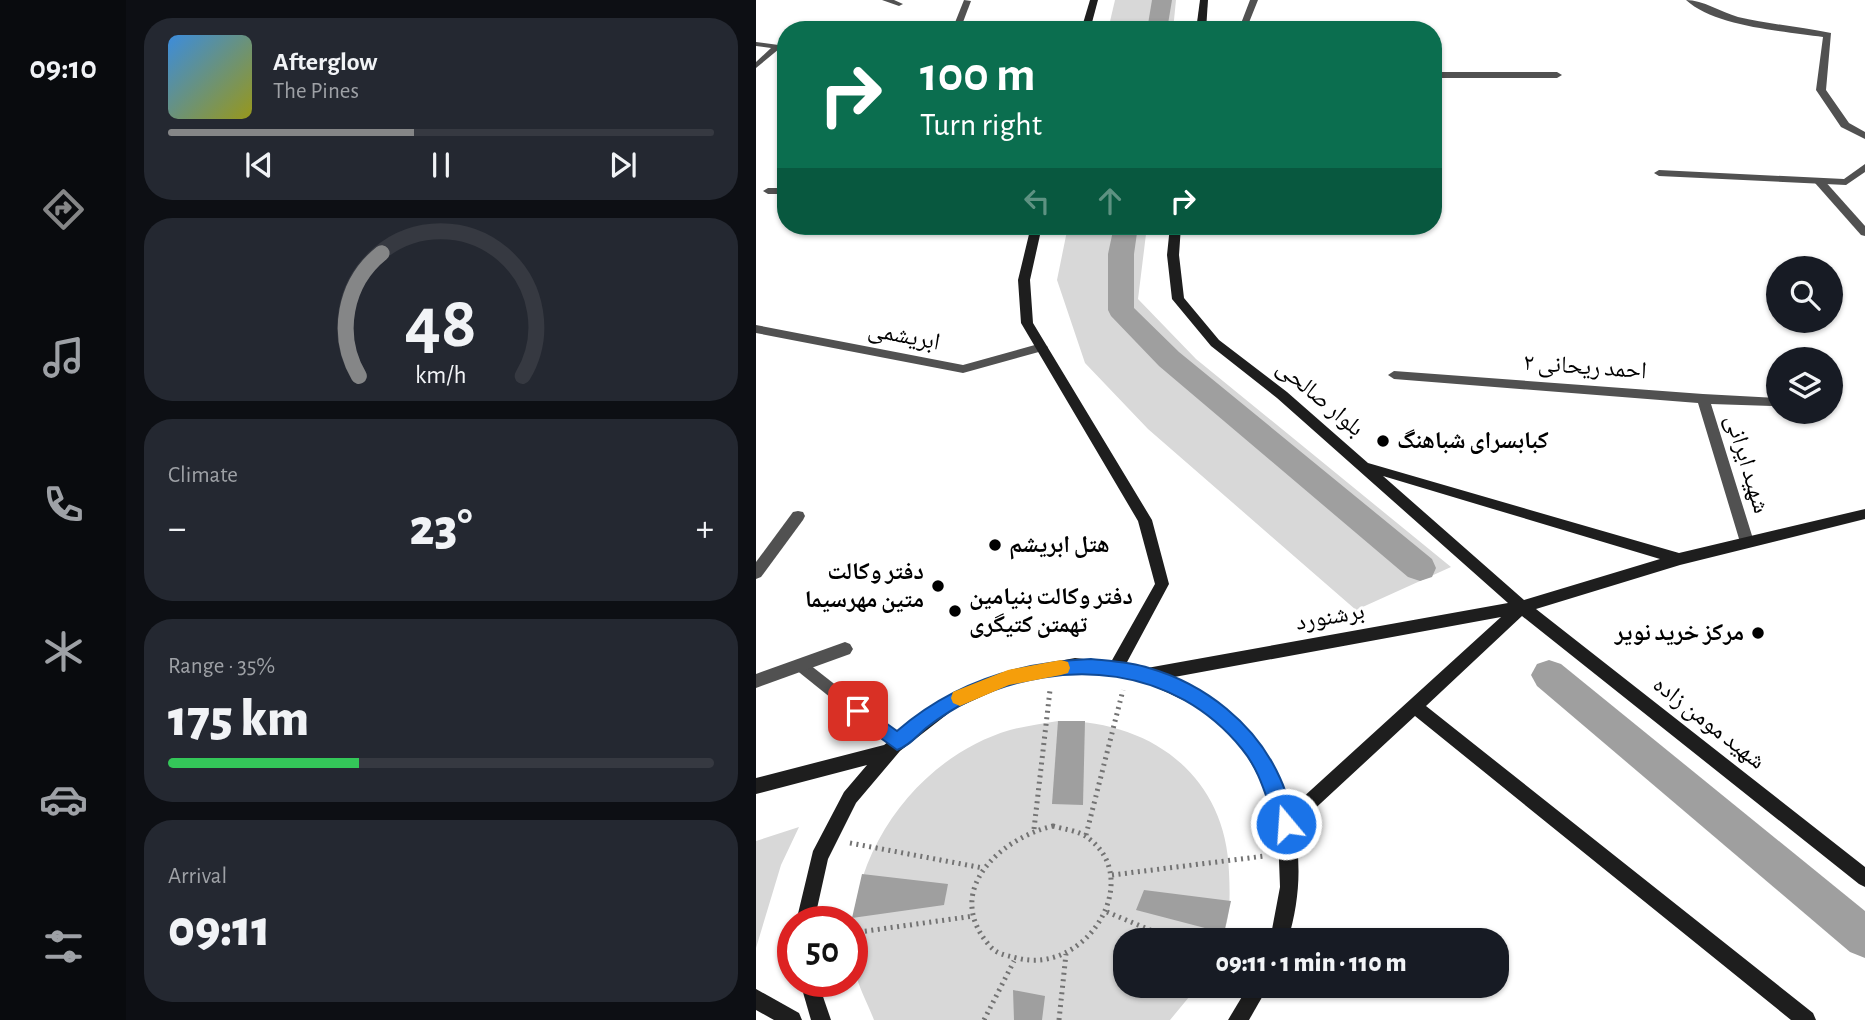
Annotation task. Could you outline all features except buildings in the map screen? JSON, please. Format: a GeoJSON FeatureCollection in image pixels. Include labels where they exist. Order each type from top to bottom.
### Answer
{"type":"FeatureCollection","features":[{"type":"Feature","properties":{"kind":"street"},"geometry":{"type":"LineString","coordinates":[[1088,21],[1094,0]]}},
{"type":"Feature","properties":{"kind":"street"},"geometry":{"type":"LineString","coordinates":[[1202,21],[1205,0]]}},
{"type":"Feature","properties":{"kind":"street"},"geometry":{"type":"LineString","coordinates":[[1690,0],[1726,16],[1828,35],[1821,90],[1845,125],[1865,136]]}},
{"type":"Feature","properties":{"kind":"street"},"geometry":{"type":"LineString","coordinates":[[1442,75],[1557,75]]}},
{"type":"Feature","properties":{"kind":"street"},"geometry":{"type":"LineString","coordinates":[[1819,181],[1865,233]]}},
{"type":"Feature","properties":{"kind":"street"},"geometry":{"type":"LineString","coordinates":[[1034,235],[1024,280],[1027,323],[1145,520],[1162,584],[1121,669]]}},
{"type":"Feature","properties":{"kind":"street","name":"بلوار صالحی"},"geometry":{"type":"LineString","coordinates":[[1174,235],[1173,255],[1178,299],[1214,343],[1282,395],[1522,607]]}},
{"type":"Feature","properties":{"kind":"street","name":"ابریشمی"},"geometry":{"type":"LineString","coordinates":[[756,330],[963,369],[1042,347]]}},
{"type":"Feature","properties":{"kind":"street","name":"احمد ریحانی ۲"},"geometry":{"type":"LineString","coordinates":[[1394,375],[1703,400],[1766,401]]}},
{"type":"Feature","properties":{"kind":"street","name":"شهید ایرانی"},"geometry":{"type":"LineString","coordinates":[[1703,400],[1747,542]]}},
{"type":"Feature","properties":{"kind":"street"},"geometry":{"type":"LineString","coordinates":[[1364,466],[1680,559]]}},
{"type":"Feature","properties":{"kind":"street","name":"برشنورد"},"geometry":{"type":"LineString","coordinates":[[1147,675],[1522,607],[1680,559],[1865,514]]}},
{"type":"Feature","properties":{"kind":"street"},"geometry":{"type":"LineString","coordinates":[[756,573],[798,516]]}},
{"type":"Feature","properties":{"kind":"street","name":"برشنورد"},"geometry":{"type":"LineString","coordinates":[[1286,824],[1522,607]]}},
{"type":"Feature","properties":{"kind":"street","name":"شهید مومن زاده"},"geometry":{"type":"LineString","coordinates":[[1522,607],[1865,878]]}},
{"type":"Feature","properties":{"kind":"street"},"geometry":{"type":"LineString","coordinates":[[756,681],[845,649]]}},
{"type":"Feature","properties":{"kind":"street"},"geometry":{"type":"LineString","coordinates":[[809,906],[814,872],[826,839],[851,793],[891,748],[922,721],[964,695],[1008,678],[1052,668],[1091,666],[1147,675],[1186,690],[1221,714],[1250,744],[1272,781],[1286,824],[1290,853],[1289,894],[1282,928]]}},
{"type":"Feature","properties":{"kind":"street"},"geometry":{"type":"LineString","coordinates":[[1413,705],[1806,1020]]}},
{"type":"Feature","properties":{"kind":"street"},"geometry":{"type":"LineString","coordinates":[[756,786],[891,748]]}},
{"type":"Feature","properties":{"kind":"street"},"geometry":{"type":"LineString","coordinates":[[814,997],[821,1020]]}},
{"type":"Feature","properties":{"kind":"street"},"geometry":{"type":"LineString","coordinates":[[1242,1016],[1252,998]]}},
{"type":"Feature","properties":{"kind":"street"},"geometry":{"type":"LineString","coordinates":[[756,999],[792,1020]]}},
{"type":"Feature","properties":{"kind":"lane"},"geometry":{"type":"LineString","coordinates":[[886,0],[899,4]]}},
{"type":"Feature","properties":{"kind":"lane"},"geometry":{"type":"LineString","coordinates":[[1246,21],[1254,0]]}},
{"type":"Feature","properties":{"kind":"lane"},"geometry":{"type":"LineString","coordinates":[[959,21],[967,1]]}},
{"type":"Feature","properties":{"kind":"lane"},"geometry":{"type":"LineString","coordinates":[[756,44],[777,47]]}},
{"type":"Feature","properties":{"kind":"lane"},"geometry":{"type":"LineString","coordinates":[[756,66],[777,50]]}},
{"type":"Feature","properties":{"kind":"lane"},"geometry":{"type":"LineString","coordinates":[[1659,173],[1846,182],[1865,167]]}},
{"type":"Feature","properties":{"kind":"lane"},"geometry":{"type":"LineString","coordinates":[[768,191],[777,191]]}},
{"type":"Feature","properties":{"kind":"lane"},"geometry":{"type":"LineString","coordinates":[[800,665],[891,748]]}},
{"type":"Feature","properties":{"kind":"path"},"geometry":{"type":"LineString","coordinates":[[1034,829],[1052,668]]}},
{"type":"Feature","properties":{"kind":"path"},"geometry":{"type":"LineString","coordinates":[[1086,835],[1121,669]]}},
{"type":"Feature","properties":{"kind":"path"},"geometry":{"type":"LineString","coordinates":[[1053,826],[1070,828],[1086,835],[1108,859],[1112,875],[1112,893],[1107,912],[1097,928],[1083,944],[1066,954],[1031,963],[1014,961],[995,951],[981,936],[974,916],[973,900],[983,868],[997,851],[1014,837],[1034,829],[1053,826]]}},
{"type":"Feature","properties":{"kind":"path"},"geometry":{"type":"LineString","coordinates":[[826,839],[983,868]]}},
{"type":"Feature","properties":{"kind":"path"},"geometry":{"type":"LineString","coordinates":[[1112,875],[1290,853]]}},
{"type":"Feature","properties":{"kind":"path"},"geometry":{"type":"LineString","coordinates":[[1107,912],[1145,928]]}},
{"type":"Feature","properties":{"kind":"path"},"geometry":{"type":"LineString","coordinates":[[868,931],[974,916]]}},
{"type":"Feature","properties":{"kind":"path"},"geometry":{"type":"LineString","coordinates":[[1059,1020],[1066,954]]}},
{"type":"Feature","properties":{"kind":"path"},"geometry":{"type":"LineString","coordinates":[[984,1020],[1014,961]]}},
{"type":"Feature","properties":{"kind":"shaded area"},"geometry":{"type":"Polygon","coordinates":[[[1115,0],[1176,0],[1174,21],[1110,21],[1115,0]]]}},
{"type":"Feature","properties":{"kind":"shaded area"},"geometry":{"type":"Polygon","coordinates":[[[1066,235],[1146,235],[1138,299],[1196,359],[1451,567],[1356,610],[1148,429],[1085,363],[1057,280],[1066,235]]]}},
{"type":"Feature","properties":{"kind":"shaded area"},"geometry":{"type":"Polygon","coordinates":[[[1058,721],[1092,723],[1123,731],[1152,743],[1177,760],[1198,781],[1214,807],[1225,838],[1229,872],[1230,898],[1225,928],[1113,928],[1113,998],[1188,998],[1170,1020],[874,1020],[864,997],[868,997],[868,906],[856,906],[870,857],[889,823],[913,792],[942,765],[974,744],[1010,730],[1058,721]]]}},
{"type":"Feature","properties":{"kind":"shaded area"},"geometry":{"type":"Polygon","coordinates":[[[1058,721],[1085,721],[1083,805],[1052,804],[1058,721]]]}},
{"type":"Feature","properties":{"kind":"shaded area"},"geometry":{"type":"Polygon","coordinates":[[[799,827],[781,865],[756,948],[756,841],[799,827]]]}},
{"type":"Feature","properties":{"kind":"shaded area"},"geometry":{"type":"Polygon","coordinates":[[[862,874],[948,884],[944,905],[868,916],[868,906],[855,906],[862,874]]]}},
{"type":"Feature","properties":{"kind":"shaded area"},"geometry":{"type":"Polygon","coordinates":[[[1144,890],[1231,901],[1225,928],[1205,928],[1136,910],[1144,890]]]}},
{"type":"Feature","properties":{"kind":"shaded area"},"geometry":{"type":"Polygon","coordinates":[[[1013,990],[1045,996],[1042,1020],[1014,1020],[1013,990]]]}},
{"type":"Feature","properties":{"kind":"waterway"},"geometry":{"type":"LineString","coordinates":[[1158,21],[1162,0]]}},
{"type":"Feature","properties":{"kind":"waterway"},"geometry":{"type":"LineString","coordinates":[[1124,235],[1121,254],[1121,310],[1169,359],[1420,568]]}},
{"type":"Feature","properties":{"kind":"waterway"},"geometry":{"type":"LineString","coordinates":[[1549,675],[1865,937]]}},
{"type":"Feature","properties":{"kind":"slow traffic"},"geometry":{"type":"LineString","coordinates":[[960,698],[1008,678],[1061,668]]}},
{"type":"Feature","properties":{"kind":"place","name":"کبابسرای شباهنگ"},"geometry":{"type":"Point","coordinates":[1383,441]}},
{"type":"Feature","properties":{"kind":"place","name":"هتل ابریشم"},"geometry":{"type":"Point","coordinates":[995,545]}},
{"type":"Feature","properties":{"kind":"place","name":"دفتر وکالت متین مهرسیما"},"geometry":{"type":"Point","coordinates":[938,586]}},
{"type":"Feature","properties":{"kind":"place","name":"دفتر وکالت بنیامین تهمتن کتیگری"},"geometry":{"type":"Point","coordinates":[955,611]}},
{"type":"Feature","properties":{"kind":"place","name":"مرکز خرید نویر"},"geometry":{"type":"Point","coordinates":[1758,633]}},
{"type":"Feature","properties":{"kind":"route"},"geometry":{"type":"LineString","coordinates":[[858,711],[897,742],[922,721],[964,695],[1008,678],[1052,668],[1091,666],[1147,675],[1186,690],[1221,714],[1250,744],[1272,781],[1286,824]]}}]}
